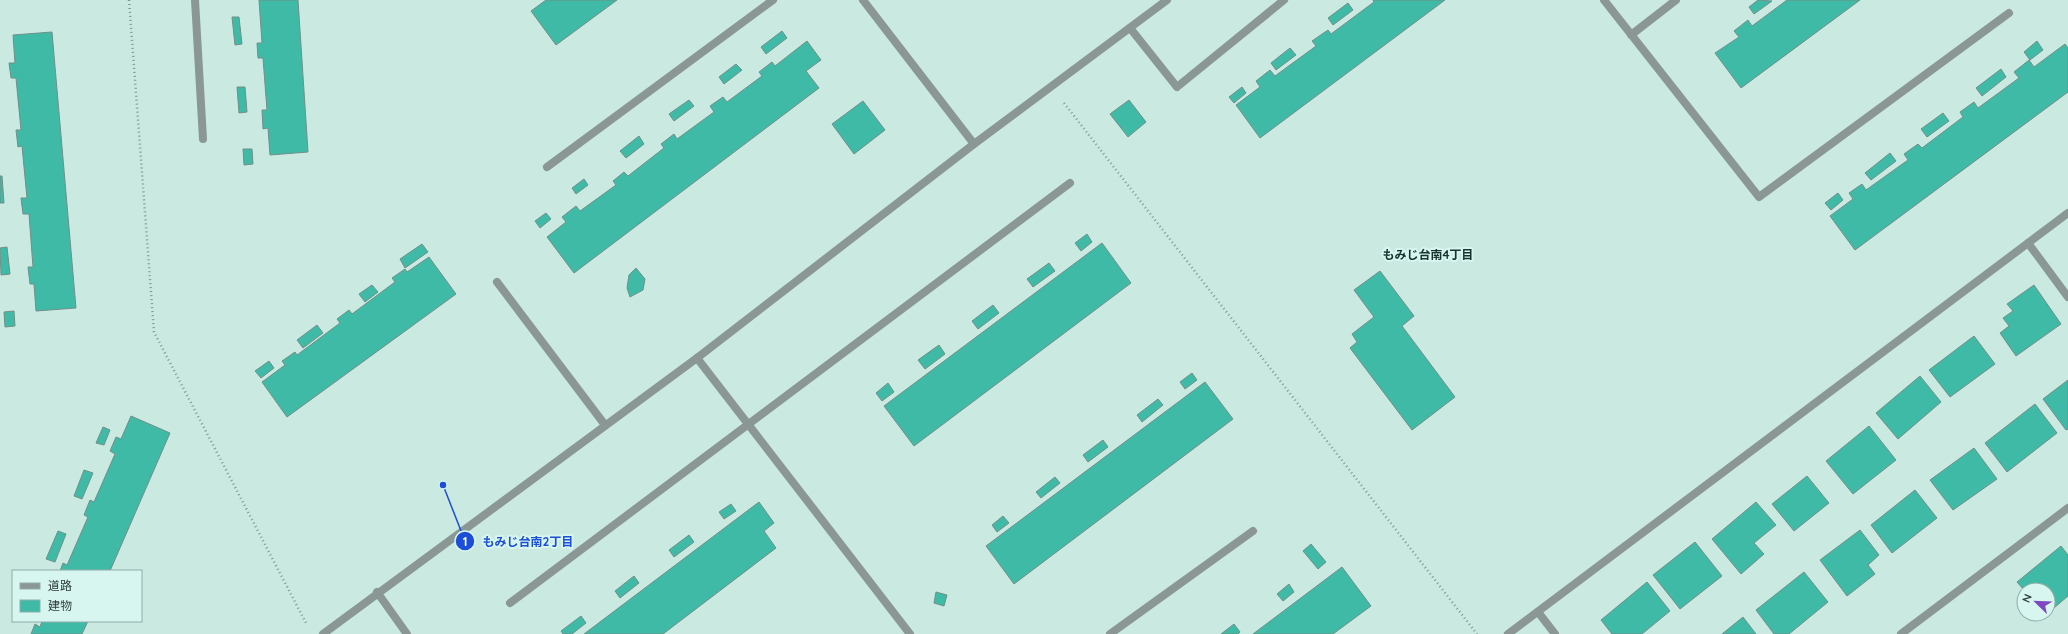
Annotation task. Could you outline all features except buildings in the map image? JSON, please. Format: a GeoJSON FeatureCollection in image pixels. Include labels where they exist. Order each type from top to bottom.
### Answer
{"type":"FeatureCollection","features":[{"type":"Feature","properties":{"kind":"street"},"geometry":{"type":"LineString","coordinates":[[195,0],[203,139]]}},
{"type":"Feature","properties":{"kind":"street"},"geometry":{"type":"LineString","coordinates":[[547,167],[773,0]]}},
{"type":"Feature","properties":{"kind":"street"},"geometry":{"type":"LineString","coordinates":[[863,0],[974,144]]}},
{"type":"Feature","properties":{"kind":"street"},"geometry":{"type":"LineString","coordinates":[[323,634],[377,592],[697,358],[974,144],[1167,0]]}},
{"type":"Feature","properties":{"kind":"street"},"geometry":{"type":"LineString","coordinates":[[1130,28],[1177,87],[1284,0]]}},
{"type":"Feature","properties":{"kind":"street"},"geometry":{"type":"LineString","coordinates":[[1604,0],[1759,197],[2009,12]]}},
{"type":"Feature","properties":{"kind":"street"},"geometry":{"type":"LineString","coordinates":[[1631,35],[1676,0]]}},
{"type":"Feature","properties":{"kind":"street"},"geometry":{"type":"LineString","coordinates":[[510,603],[1070,183]]}},
{"type":"Feature","properties":{"kind":"street"},"geometry":{"type":"LineString","coordinates":[[1508,634],[2068,213]]}},
{"type":"Feature","properties":{"kind":"street"},"geometry":{"type":"LineString","coordinates":[[2028,243],[2068,297]]}},
{"type":"Feature","properties":{"kind":"street"},"geometry":{"type":"LineString","coordinates":[[497,282],[605,425]]}},
{"type":"Feature","properties":{"kind":"street"},"geometry":{"type":"LineString","coordinates":[[697,358],[910,634]]}},
{"type":"Feature","properties":{"kind":"street"},"geometry":{"type":"LineString","coordinates":[[1901,634],[2068,508]]}},
{"type":"Feature","properties":{"kind":"street"},"geometry":{"type":"LineString","coordinates":[[1110,634],[1253,531]]}},
{"type":"Feature","properties":{"kind":"street"},"geometry":{"type":"LineString","coordinates":[[377,592],[407,634]]}},
{"type":"Feature","properties":{"kind":"street"},"geometry":{"type":"LineString","coordinates":[[1538,612],[1555,634]]}},
{"type":"Feature","properties":{"kind":"path"},"geometry":{"type":"LineString","coordinates":[[129,0],[154,332],[308,627]]}},
{"type":"Feature","properties":{"kind":"path"},"geometry":{"type":"LineString","coordinates":[[1061,100],[1477,634]]}},
{"type":"Feature","properties":{"kind":"place","name":"もみじ台南2丁目"},"geometry":{"type":"Point","coordinates":[443,485]}},
{"type":"Feature","properties":{"kind":"district","name":"もみじ台南4丁目"},"geometry":{"type":"Point","coordinates":[1428,254]}}]}
